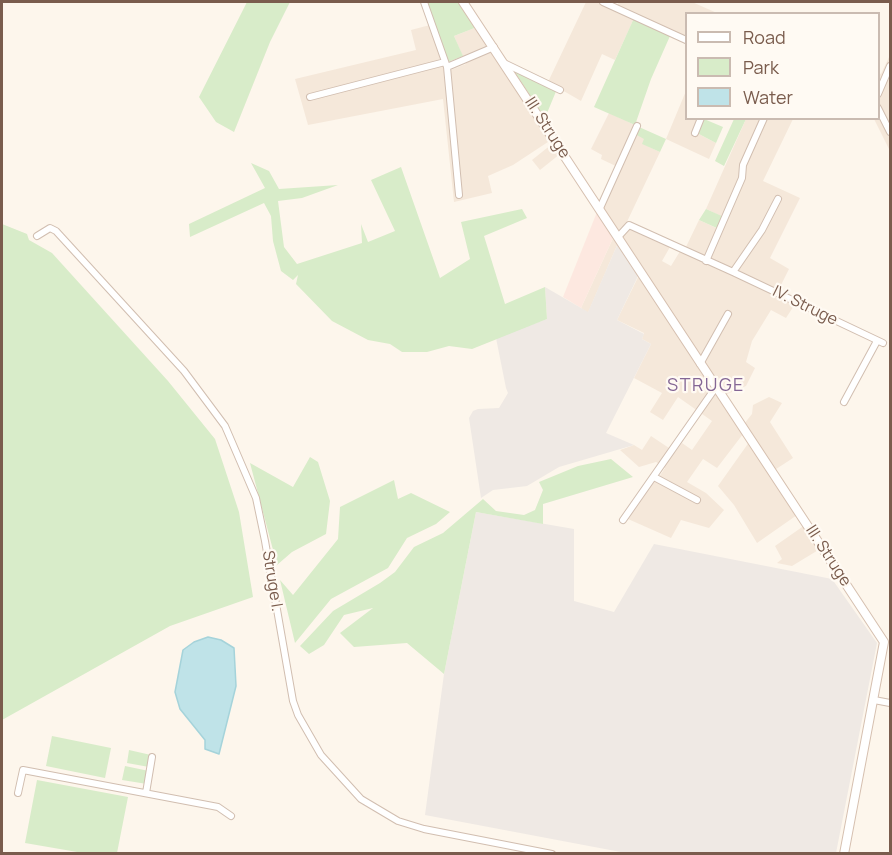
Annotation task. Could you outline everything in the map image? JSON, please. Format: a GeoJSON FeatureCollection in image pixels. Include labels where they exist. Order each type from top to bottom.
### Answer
{"type":"FeatureCollection","features":[{"type":"Feature","properties":{"kind":"street"},"geometry":{"type":"LineString","coordinates":[[424,2],[446,64],[459,195]]}},
{"type":"Feature","properties":{"kind":"street","name":"III. Struge"},"geometry":{"type":"LineString","coordinates":[[464,2],[884,642],[844,854]]}},
{"type":"Feature","properties":{"kind":"street"},"geometry":{"type":"LineString","coordinates":[[603,2],[685,39]]}},
{"type":"Feature","properties":{"kind":"street"},"geometry":{"type":"LineString","coordinates":[[310,97],[446,64],[494,47]]}},
{"type":"Feature","properties":{"kind":"street"},"geometry":{"type":"LineString","coordinates":[[504,63],[560,90]]}},
{"type":"Feature","properties":{"kind":"street"},"geometry":{"type":"LineString","coordinates":[[880,92],[891,66]]}},
{"type":"Feature","properties":{"kind":"street"},"geometry":{"type":"LineString","coordinates":[[880,110],[891,132]]}},
{"type":"Feature","properties":{"kind":"street"},"geometry":{"type":"LineString","coordinates":[[695,133],[700,120]]}},
{"type":"Feature","properties":{"kind":"street"},"geometry":{"type":"LineString","coordinates":[[706,261],[744,174],[742,165],[763,120]]}},
{"type":"Feature","properties":{"kind":"street"},"geometry":{"type":"LineString","coordinates":[[600,208],[637,126]]}},
{"type":"Feature","properties":{"kind":"street"},"geometry":{"type":"LineString","coordinates":[[733,272],[762,230],[778,199]]}},
{"type":"Feature","properties":{"kind":"street","name":"IV. Struge"},"geometry":{"type":"LineString","coordinates":[[618,237],[629,225],[880,342],[844,402]]}},
{"type":"Feature","properties":{"kind":"street","name":"Struge I."},"geometry":{"type":"LineString","coordinates":[[37,236],[50,228],[56,231],[184,371],[225,426],[256,498],[293,701],[302,723],[321,756],[361,799],[398,821],[424,829],[552,854]]}},
{"type":"Feature","properties":{"kind":"street"},"geometry":{"type":"LineString","coordinates":[[700,364],[728,314]]}},
{"type":"Feature","properties":{"kind":"street"},"geometry":{"type":"LineString","coordinates":[[623,520],[716,387]]}},
{"type":"Feature","properties":{"kind":"street"},"geometry":{"type":"LineString","coordinates":[[654,477],[697,500]]}},
{"type":"Feature","properties":{"kind":"street"},"geometry":{"type":"LineString","coordinates":[[874,699],[891,703]]}},
{"type":"Feature","properties":{"kind":"street"},"geometry":{"type":"LineString","coordinates":[[147,794],[152,757]]}},
{"type":"Feature","properties":{"kind":"street"},"geometry":{"type":"LineString","coordinates":[[18,793],[23,770],[218,807],[231,816]]}},
{"type":"Feature","properties":{"kind":"shaded area"},"geometry":{"type":"Polygon","coordinates":[[[586,2],[598,2],[616,8],[619,2],[692,2],[715,12],[685,12],[685,38],[636,14],[615,60],[602,54],[581,101],[548,82],[586,2]]]}},
{"type":"Feature","properties":{"kind":"shaded area"},"geometry":{"type":"Polygon","coordinates":[[[430,25],[446,72],[466,64],[454,36],[477,27],[551,140],[513,165],[488,176],[492,193],[454,202],[443,99],[308,125],[295,79],[416,50],[411,30],[430,25]]]}},
{"type":"Feature","properties":{"kind":"shaded area"},"geometry":{"type":"Polygon","coordinates":[[[890,55],[890,151],[874,120],[880,120],[881,74],[890,55]]]}},
{"type":"Feature","properties":{"kind":"shaded area"},"geometry":{"type":"Polygon","coordinates":[[[685,93],[685,120],[698,120],[693,131],[716,143],[709,159],[666,139],[685,93]]]}},
{"type":"Feature","properties":{"kind":"shaded area"},"geometry":{"type":"Polygon","coordinates":[[[609,113],[635,125],[645,139],[643,144],[660,152],[625,226],[670,247],[662,261],[671,266],[682,248],[685,249],[699,220],[721,230],[727,219],[706,209],[746,120],[793,120],[763,181],[800,198],[770,258],[789,269],[778,291],[797,301],[786,318],[771,310],[752,341],[746,362],[755,368],[746,386],[720,397],[743,434],[717,468],[703,459],[687,482],[706,493],[724,510],[709,528],[681,520],[671,538],[628,519],[652,481],[659,477],[665,468],[656,462],[639,467],[620,450],[634,445],[642,450],[651,436],[675,452],[682,443],[692,450],[712,421],[678,397],[663,420],[650,412],[662,393],[634,378],[651,344],[642,339],[644,333],[617,320],[643,267],[602,206],[620,168],[601,159],[602,155],[591,149],[609,113]]]}},
{"type":"Feature","properties":{"kind":"shaded area"},"geometry":{"type":"Polygon","coordinates":[[[552,144],[560,154],[540,170],[532,160],[552,144]]]}},
{"type":"Feature","properties":{"kind":"shaded area"},"geometry":{"type":"Polygon","coordinates":[[[597,212],[614,236],[581,308],[563,297],[597,212]]]}},
{"type":"Feature","properties":{"kind":"shaded area"},"geometry":{"type":"Polygon","coordinates":[[[614,236],[618,243],[588,313],[581,308],[614,236]]]}},
{"type":"Feature","properties":{"kind":"shaded area"},"geometry":{"type":"Polygon","coordinates":[[[618,243],[639,274],[617,320],[644,334],[642,339],[651,344],[606,433],[634,445],[559,467],[527,486],[493,490],[481,498],[469,418],[473,411],[478,409],[499,408],[508,393],[496,338],[547,319],[545,287],[588,312],[618,243]]]}},
{"type":"Feature","properties":{"kind":"shaded area"},"geometry":{"type":"Polygon","coordinates":[[[769,397],[782,403],[770,422],[793,458],[770,473],[797,515],[757,543],[734,505],[718,486],[752,438],[744,424],[752,414],[753,405],[769,397]]]}},
{"type":"Feature","properties":{"kind":"shaded area"},"geometry":{"type":"Polygon","coordinates":[[[476,512],[574,529],[574,601],[614,612],[654,544],[832,579],[877,643],[836,853],[626,853],[425,815],[444,674],[476,512]]]}},
{"type":"Feature","properties":{"kind":"shaded area"},"geometry":{"type":"Polygon","coordinates":[[[805,525],[820,549],[792,566],[777,563],[782,559],[775,546],[805,525]]]}},
{"type":"Feature","properties":{"kind":"green space"},"geometry":{"type":"Polygon","coordinates":[[[247,2],[290,2],[270,42],[234,132],[216,122],[199,97],[247,2]]]}},
{"type":"Feature","properties":{"kind":"green space"},"geometry":{"type":"Polygon","coordinates":[[[426,2],[461,2],[477,27],[454,36],[463,56],[448,62],[426,2]]]}},
{"type":"Feature","properties":{"kind":"green space"},"geometry":{"type":"Polygon","coordinates":[[[634,18],[670,36],[651,79],[635,125],[594,107],[634,18]]]}},
{"type":"Feature","properties":{"kind":"green space"},"geometry":{"type":"Polygon","coordinates":[[[516,69],[557,89],[545,118],[514,71],[516,69]]]}},
{"type":"Feature","properties":{"kind":"green space"},"geometry":{"type":"Polygon","coordinates":[[[704,120],[723,127],[716,143],[697,133],[704,120]]]}},
{"type":"Feature","properties":{"kind":"green space"},"geometry":{"type":"Polygon","coordinates":[[[734,120],[746,120],[724,166],[715,161],[734,120]]]}},
{"type":"Feature","properties":{"kind":"green space"},"geometry":{"type":"Polygon","coordinates":[[[639,127],[666,139],[660,152],[642,144],[644,139],[635,134],[639,127]]]}},
{"type":"Feature","properties":{"kind":"green space"},"geometry":{"type":"Polygon","coordinates":[[[251,163],[269,171],[279,189],[338,185],[302,198],[278,201],[284,247],[297,264],[362,243],[361,224],[368,242],[395,231],[371,180],[401,167],[440,278],[470,259],[461,222],[522,209],[527,218],[484,236],[505,304],[545,287],[547,319],[472,349],[449,346],[427,352],[402,352],[390,344],[368,340],[332,321],[296,284],[298,275],[293,280],[281,271],[273,241],[271,216],[264,203],[190,237],[189,224],[265,188],[251,163]]]}},
{"type":"Feature","properties":{"kind":"green space"},"geometry":{"type":"Polygon","coordinates":[[[706,209],[724,217],[719,229],[699,220],[706,209]]]}},
{"type":"Feature","properties":{"kind":"green space"},"geometry":{"type":"Polygon","coordinates":[[[2,224],[27,234],[29,240],[52,253],[168,381],[215,439],[239,512],[253,597],[170,626],[2,720],[2,224]]]}},
{"type":"Feature","properties":{"kind":"green space"},"geometry":{"type":"Polygon","coordinates":[[[310,457],[318,462],[330,501],[326,534],[292,552],[277,565],[250,463],[293,487],[310,457]]]}},
{"type":"Feature","properties":{"kind":"green space"},"geometry":{"type":"Polygon","coordinates":[[[611,459],[633,477],[543,504],[543,524],[476,512],[444,674],[407,643],[354,647],[340,633],[373,608],[344,615],[324,645],[309,654],[300,646],[333,611],[395,572],[414,547],[443,533],[483,499],[496,511],[524,515],[535,510],[543,490],[539,482],[578,466],[611,459]]]}},
{"type":"Feature","properties":{"kind":"green space"},"geometry":{"type":"Polygon","coordinates":[[[394,480],[398,499],[411,493],[450,512],[436,524],[407,538],[388,568],[331,599],[295,643],[280,580],[293,595],[338,539],[340,507],[394,480]]]}},
{"type":"Feature","properties":{"kind":"green space"},"geometry":{"type":"Polygon","coordinates":[[[52,736],[111,748],[105,778],[46,766],[52,736]]]}},
{"type":"Feature","properties":{"kind":"green space"},"geometry":{"type":"Polygon","coordinates":[[[129,750],[151,755],[149,767],[127,763],[129,750]]]}},
{"type":"Feature","properties":{"kind":"green space"},"geometry":{"type":"Polygon","coordinates":[[[125,766],[149,771],[147,784],[122,780],[125,766]]]}},
{"type":"Feature","properties":{"kind":"green space"},"geometry":{"type":"Polygon","coordinates":[[[37,780],[128,797],[117,853],[83,853],[25,843],[37,780]]]}},
{"type":"Feature","properties":{"kind":"water"},"geometry":{"type":"Polygon","coordinates":[[[208,637],[221,640],[234,648],[236,686],[219,754],[205,749],[205,740],[180,709],[175,692],[183,650],[194,642],[208,637]]]}},
{"type":"Feature","properties":{"kind":"district","name":"STRUGE"},"geometry":{"type":"Point","coordinates":[706,386]}}]}
